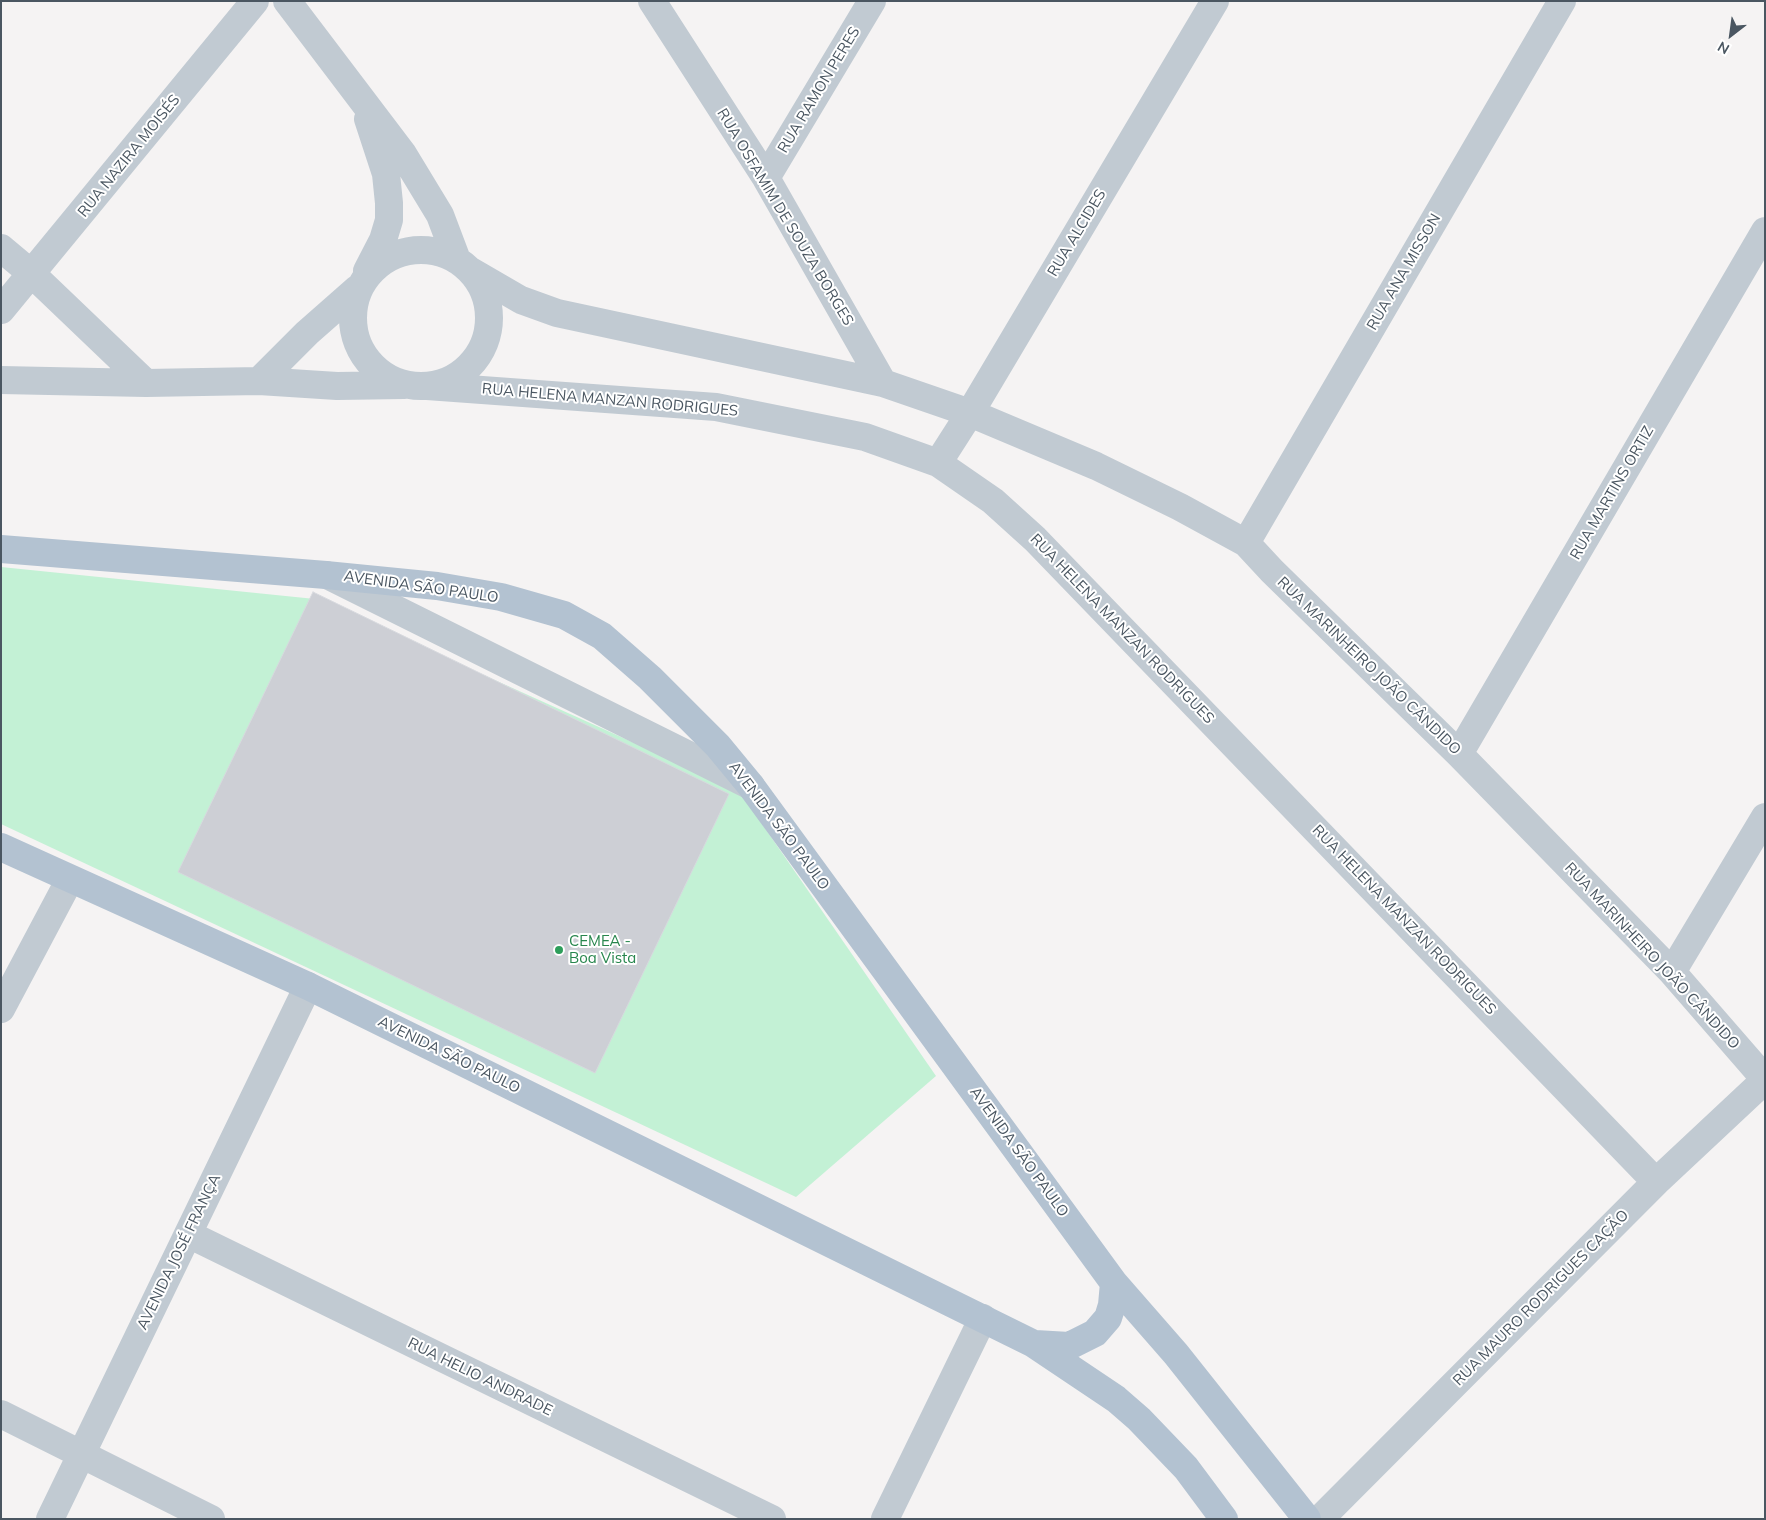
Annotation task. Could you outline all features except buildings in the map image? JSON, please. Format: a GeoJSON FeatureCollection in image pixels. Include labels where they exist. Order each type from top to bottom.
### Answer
{"type":"FeatureCollection","features":[{"type":"Feature","properties":{"kind":"main road","name":"AVENIDA SÃO PAULO"},"geometry":{"type":"LineString","coordinates":[[1,549],[326,575],[436,586],[501,597],[564,615],[602,636],[650,678],[718,746],[751,786],[1114,1283],[1176,1354],[1307,1519]]}},
{"type":"Feature","properties":{"kind":"main road","name":"AVENIDA SÃO PAULO"},"geometry":{"type":"LineString","coordinates":[[1,847],[308,986],[1034,1344],[1116,1398],[1140,1419],[1186,1468],[1224,1519]]}},
{"type":"Feature","properties":{"kind":"main road"},"geometry":{"type":"LineString","coordinates":[[1034,1344],[1070,1346],[1095,1333],[1108,1318],[1112,1305],[1114,1283]]}},
{"type":"Feature","properties":{"kind":"street","name":"RUA NAZIRA MOISÉS"},"geometry":{"type":"LineString","coordinates":[[1,310],[255,1]]}},
{"type":"Feature","properties":{"kind":"street"},"geometry":{"type":"LineString","coordinates":[[287,1],[363,101],[403,154],[440,215],[464,266],[483,289],[489,310],[488,332],[480,353],[466,369],[448,381],[416,385],[384,376],[368,362],[356,343],[352,322],[354,300],[360,284],[383,240],[389,220],[386,174],[363,101]]}},
{"type":"Feature","properties":{"kind":"street","name":"RUA OSFAMIM DE SOUZA BORGES"},"geometry":{"type":"LineString","coordinates":[[652,1],[766,178],[882,383]]}},
{"type":"Feature","properties":{"kind":"street","name":"RUA RAMON PERES"},"geometry":{"type":"LineString","coordinates":[[766,178],[872,1]]}},
{"type":"Feature","properties":{"kind":"street","name":"RUA ALCIDES"},"geometry":{"type":"LineString","coordinates":[[938,463],[970,413],[1215,1]]}},
{"type":"Feature","properties":{"kind":"street","name":"RUA ANA MISSON"},"geometry":{"type":"LineString","coordinates":[[1246,543],[1562,1]]}},
{"type":"Feature","properties":{"kind":"street","name":"RUA MARTINS ORTIZ"},"geometry":{"type":"LineString","coordinates":[[1460,754],[1765,231]]}},
{"type":"Feature","properties":{"kind":"street"},"geometry":{"type":"LineString","coordinates":[[1,248],[32,274],[146,383]]}},
{"type":"Feature","properties":{"kind":"street"},"geometry":{"type":"LineString","coordinates":[[259,381],[360,284],[376,265],[395,254],[415,249],[435,251],[521,300],[557,313],[882,383]]}},
{"type":"Feature","properties":{"kind":"street","name":"RUA HELENA MANZAN RODRIGUES"},"geometry":{"type":"LineString","coordinates":[[1,380],[146,383],[259,381],[336,386],[416,385],[716,407],[865,437],[938,463],[993,501],[1035,539],[1656,1182]]}},
{"type":"Feature","properties":{"kind":"street","name":"RUA MARINHEIRO JOÃO CÂNDIDO"},"geometry":{"type":"LineString","coordinates":[[882,383],[970,413],[1096,466],[1246,543],[1272,571],[1460,754],[1672,972],[1765,1079]]}},
{"type":"Feature","properties":{"kind":"street"},"geometry":{"type":"LineString","coordinates":[[326,575],[751,786]]}},
{"type":"Feature","properties":{"kind":"street"},"geometry":{"type":"LineString","coordinates":[[1672,972],[1765,817]]}},
{"type":"Feature","properties":{"kind":"street"},"geometry":{"type":"LineString","coordinates":[[1,1009],[70,879]]}},
{"type":"Feature","properties":{"kind":"street","name":"AVENIDA JOSÉ FRANÇA"},"geometry":{"type":"LineString","coordinates":[[50,1519],[308,986]]}},
{"type":"Feature","properties":{"kind":"street","name":"RUA MAURO RODRIGUES CAÇÃO"},"geometry":{"type":"LineString","coordinates":[[1320,1519],[1656,1182],[1765,1079]]}},
{"type":"Feature","properties":{"kind":"street","name":"RUA HELIO ANDRADE"},"geometry":{"type":"LineString","coordinates":[[188,1234],[772,1519]]}},
{"type":"Feature","properties":{"kind":"street"},"geometry":{"type":"LineString","coordinates":[[885,1519],[983,1318]]}},
{"type":"Feature","properties":{"kind":"street"},"geometry":{"type":"LineString","coordinates":[[1,1414],[211,1519]]}},
{"type":"Feature","properties":{"kind":"green space","name":"CEMEA - Boa Vista"},"geometry":{"type":"Polygon","coordinates":[[[1,567],[315,599],[740,792],[936,1076],[796,1197],[1,824],[1,567]]]}},
{"type":"Feature","properties":{"kind":"place","name":"CEMEA - Boa Vista"},"geometry":{"type":"Point","coordinates":[559,950]}}]}
